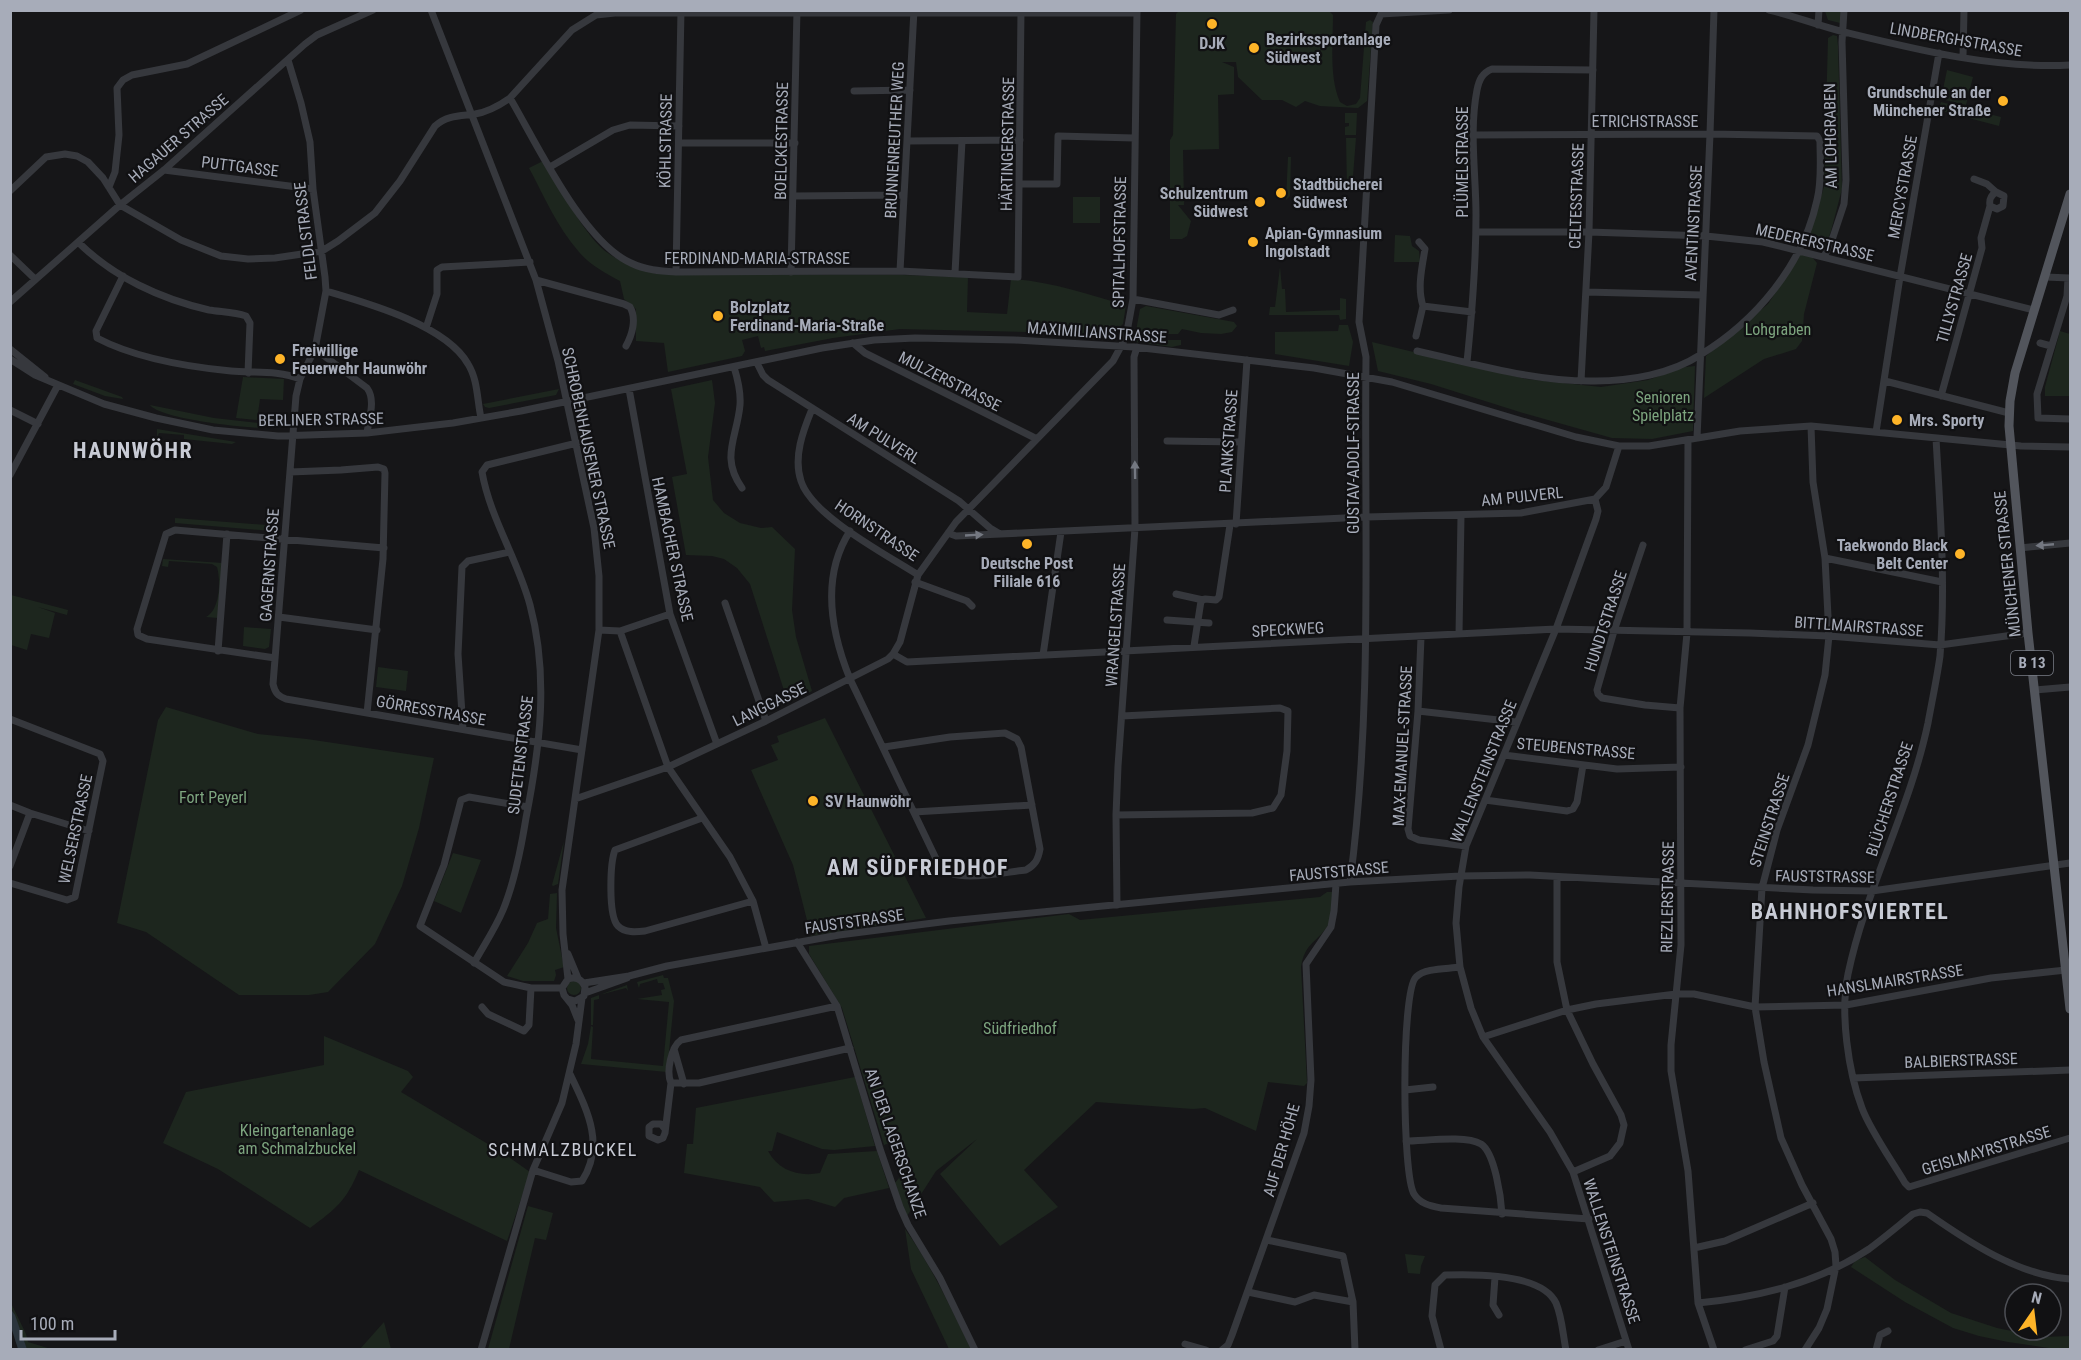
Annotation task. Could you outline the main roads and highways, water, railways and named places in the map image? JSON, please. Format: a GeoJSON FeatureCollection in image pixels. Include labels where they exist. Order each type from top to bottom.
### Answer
{"type":"FeatureCollection","features":[{"type":"Feature","properties":{"kind":"main road","name":"MÜNCHENER STRASSE"},"geometry":{"type":"LineString","coordinates":[[2070,194],[2015,373],[2010,413],[2010,445],[2028,633],[2070,1009]]}},
{"type":"Feature","properties":{"kind":"place","name":"DJK"},"geometry":{"type":"Point","coordinates":[1212,24]}},
{"type":"Feature","properties":{"kind":"place","name":"Bezirkssportanlage Südwest"},"geometry":{"type":"Point","coordinates":[1254,48]}},
{"type":"Feature","properties":{"kind":"place","name":"Grundschule an der Münchener Straße"},"geometry":{"type":"Point","coordinates":[2003,101]}},
{"type":"Feature","properties":{"kind":"place","name":"Stadtbücherei Südwest"},"geometry":{"type":"Point","coordinates":[1281,193]}},
{"type":"Feature","properties":{"kind":"place","name":"Schulzentrum Südwest"},"geometry":{"type":"Point","coordinates":[1260,202]}},
{"type":"Feature","properties":{"kind":"place","name":"Apian-Gymnasium Ingolstadt"},"geometry":{"type":"Point","coordinates":[1253,242]}},
{"type":"Feature","properties":{"kind":"place","name":"Bolzplatz Ferdinand-Maria-Straße"},"geometry":{"type":"Point","coordinates":[718,316]}},
{"type":"Feature","properties":{"kind":"place","name":"Freiwillige Feuerwehr Haunwöhr"},"geometry":{"type":"Point","coordinates":[280,359]}},
{"type":"Feature","properties":{"kind":"place","name":"Mrs. Sporty"},"geometry":{"type":"Point","coordinates":[1897,420]}},
{"type":"Feature","properties":{"kind":"place","name":"Deutsche Post Filiale 616"},"geometry":{"type":"Point","coordinates":[1027,544]}},
{"type":"Feature","properties":{"kind":"place","name":"Taekwondo Black Belt Center"},"geometry":{"type":"Point","coordinates":[1960,554]}},
{"type":"Feature","properties":{"kind":"place","name":"SV Haunwöhr"},"geometry":{"type":"Point","coordinates":[813,801]}},
{"type":"Feature","properties":{"kind":"district","name":"HAUNWÖHR"},"geometry":{"type":"Point","coordinates":[133,450]}},
{"type":"Feature","properties":{"kind":"district","name":"AM SÜDFRIEDHOF"},"geometry":{"type":"Point","coordinates":[918,867]}},
{"type":"Feature","properties":{"kind":"district","name":"BAHNHOFSVIERTEL"},"geometry":{"type":"Point","coordinates":[1850,911]}},
{"type":"Feature","properties":{"kind":"district","name":"SCHMALZBUCKEL"},"geometry":{"type":"Point","coordinates":[563,1150]}},
{"type":"Feature","properties":{"kind":"park label","name":"Lohgraben"},"geometry":{"type":"Point","coordinates":[1778,329]}},
{"type":"Feature","properties":{"kind":"park label","name":"Senioren Spielplatz"},"geometry":{"type":"Point","coordinates":[1663,406]}},
{"type":"Feature","properties":{"kind":"park label","name":"Fort Peyerl"},"geometry":{"type":"Point","coordinates":[213,797]}},
{"type":"Feature","properties":{"kind":"park label","name":"Südfriedhof"},"geometry":{"type":"Point","coordinates":[1020,1028]}},
{"type":"Feature","properties":{"kind":"park label","name":"Kleingartenanlage am Schmalzbuckel"},"geometry":{"type":"Point","coordinates":[297,1139]}}]}
